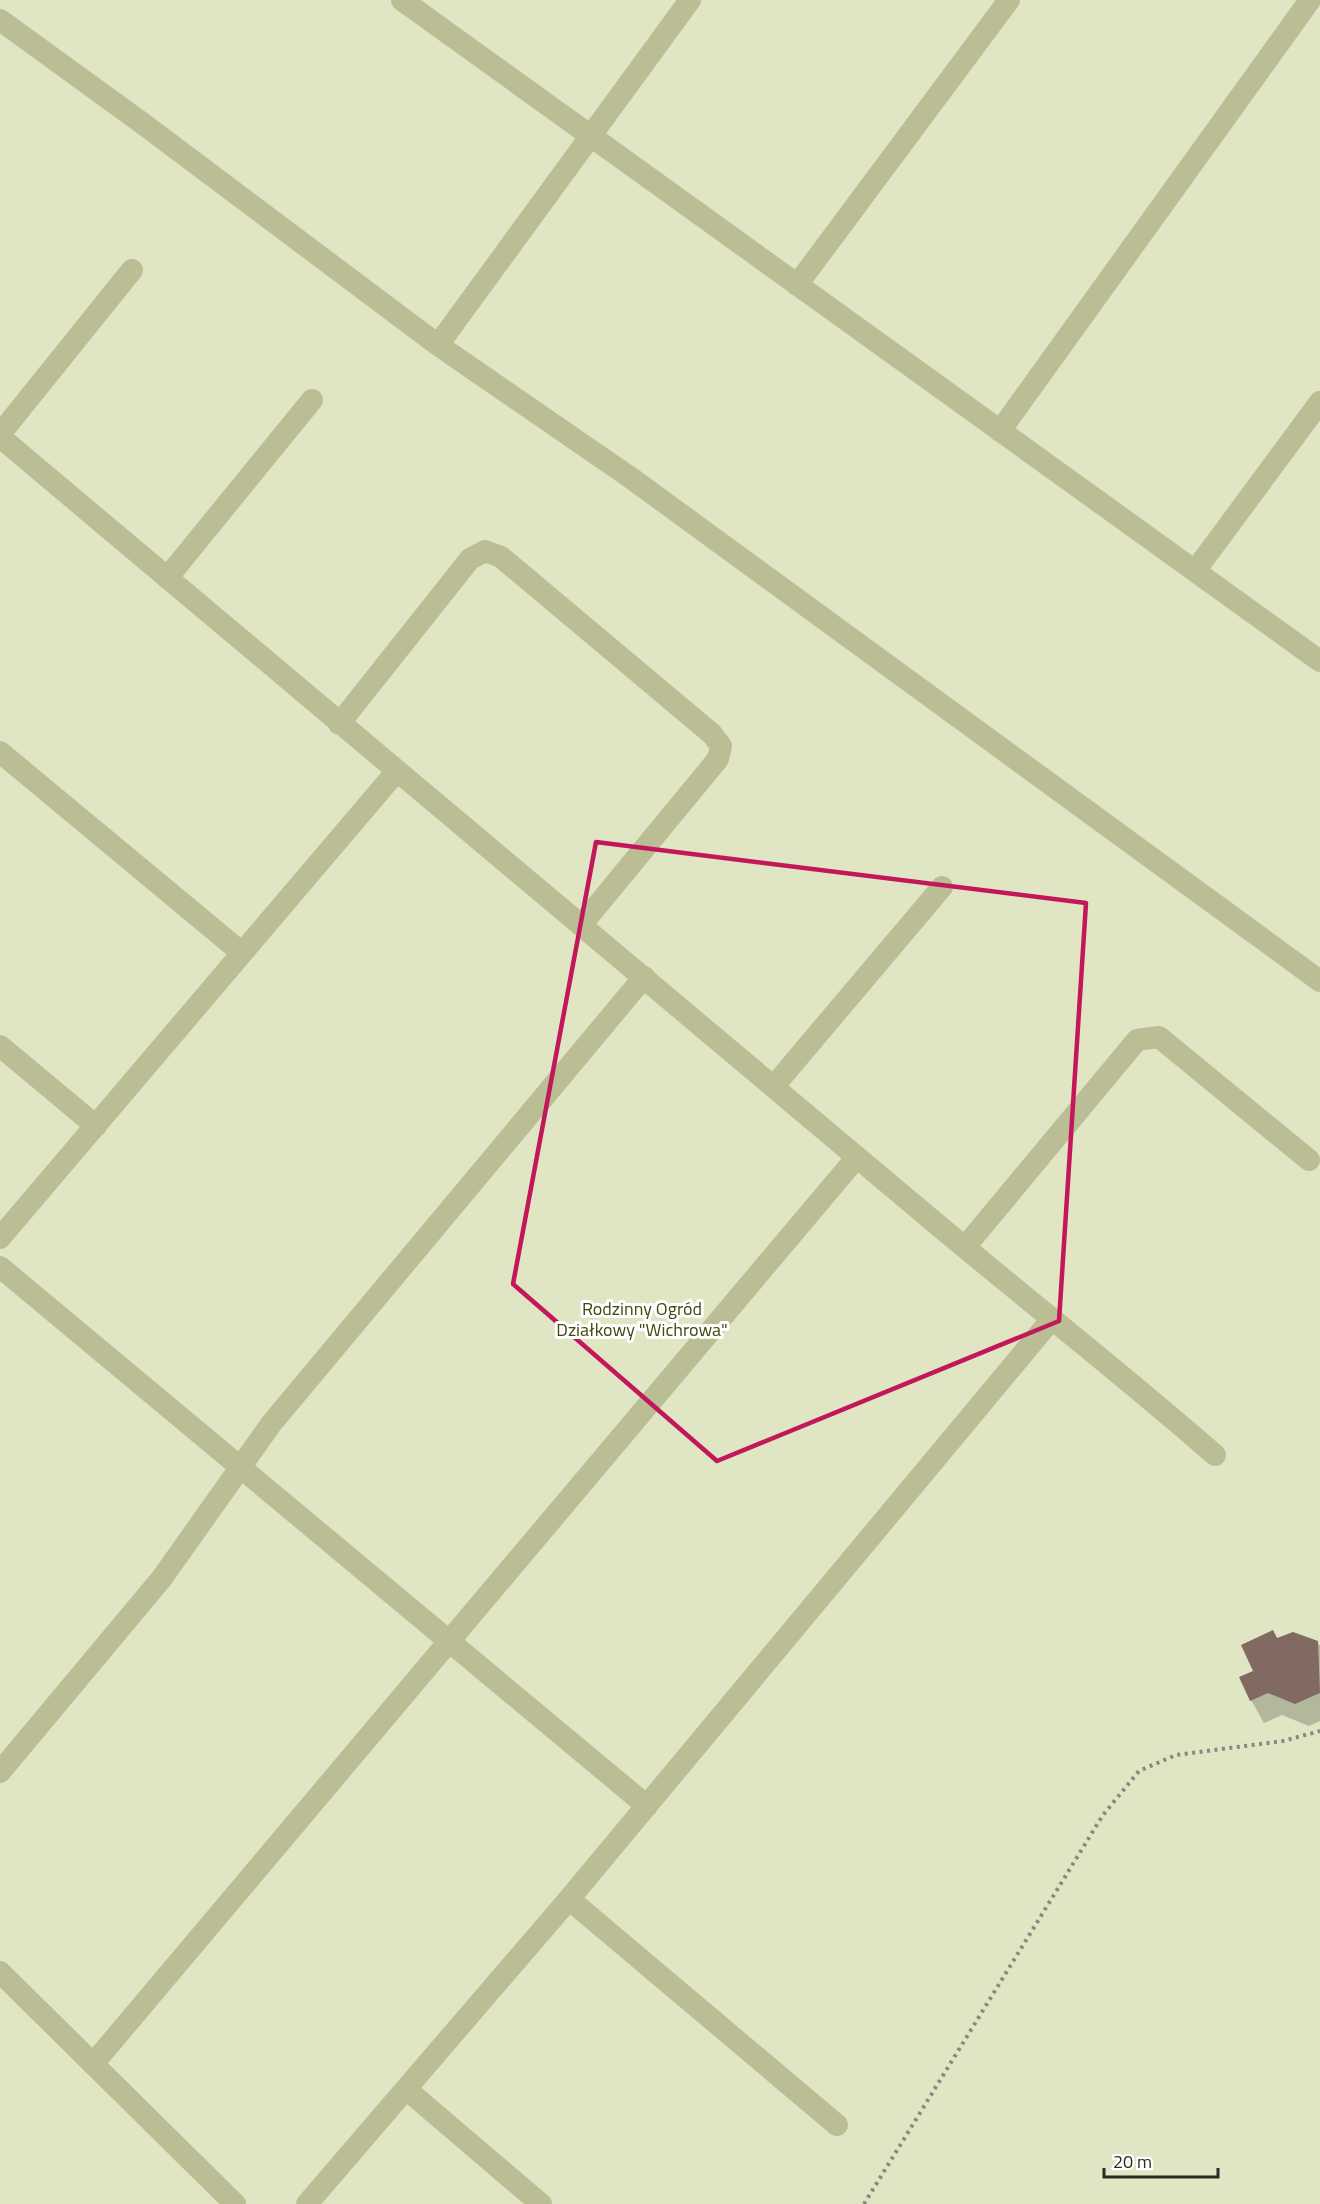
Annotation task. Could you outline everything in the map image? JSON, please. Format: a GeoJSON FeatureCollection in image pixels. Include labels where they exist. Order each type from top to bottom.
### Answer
{"type":"FeatureCollection","features":[{"type":"Feature","properties":{"kind":"lane"},"geometry":{"type":"LineString","coordinates":[[402,0],[1320,661]]}},
{"type":"Feature","properties":{"kind":"lane"},"geometry":{"type":"LineString","coordinates":[[438,345],[690,0]]}},
{"type":"Feature","properties":{"kind":"lane"},"geometry":{"type":"LineString","coordinates":[[798,285],[1009,0]]}},
{"type":"Feature","properties":{"kind":"lane"},"geometry":{"type":"LineString","coordinates":[[999,430],[1310,0]]}},
{"type":"Feature","properties":{"kind":"lane"},"geometry":{"type":"LineString","coordinates":[[0,20],[142,123],[438,345],[632,478],[1320,981]]}},
{"type":"Feature","properties":{"kind":"lane"},"geometry":{"type":"LineString","coordinates":[[132,270],[0,435],[396,772],[582,924],[1050,1320],[1153,1401],[1215,1455]]}},
{"type":"Feature","properties":{"kind":"lane"},"geometry":{"type":"LineString","coordinates":[[167,578],[312,400]]}},
{"type":"Feature","properties":{"kind":"lane"},"geometry":{"type":"LineString","coordinates":[[1195,571],[1320,402]]}},
{"type":"Feature","properties":{"kind":"lane"},"geometry":{"type":"LineString","coordinates":[[339,724],[470,559],[485,552],[501,557],[712,734],[721,746],[718,759],[582,924]]}},
{"type":"Feature","properties":{"kind":"lane"},"geometry":{"type":"LineString","coordinates":[[0,752],[242,953]]}},
{"type":"Feature","properties":{"kind":"lane"},"geometry":{"type":"LineString","coordinates":[[0,1238],[396,772]]}},
{"type":"Feature","properties":{"kind":"lane"},"geometry":{"type":"LineString","coordinates":[[774,1086],[942,887]]}},
{"type":"Feature","properties":{"kind":"lane"},"geometry":{"type":"LineString","coordinates":[[0,1772],[162,1578],[241,1470],[271,1424],[644,977]]}},
{"type":"Feature","properties":{"kind":"lane"},"geometry":{"type":"LineString","coordinates":[[965,1248],[1137,1040],[1159,1037],[1309,1160]]}},
{"type":"Feature","properties":{"kind":"lane"},"geometry":{"type":"LineString","coordinates":[[0,1046],[96,1126]]}},
{"type":"Feature","properties":{"kind":"lane"},"geometry":{"type":"LineString","coordinates":[[93,2064],[857,1157]]}},
{"type":"Feature","properties":{"kind":"lane"},"geometry":{"type":"LineString","coordinates":[[0,1267],[647,1806]]}},
{"type":"Feature","properties":{"kind":"lane"},"geometry":{"type":"LineString","coordinates":[[307,2204],[569,1899],[1050,1320]]}},
{"type":"Feature","properties":{"kind":"lane"},"geometry":{"type":"LineString","coordinates":[[569,1899],[837,2125]]}},
{"type":"Feature","properties":{"kind":"lane"},"geometry":{"type":"LineString","coordinates":[[0,1972],[235,2204]]}},
{"type":"Feature","properties":{"kind":"lane"},"geometry":{"type":"LineString","coordinates":[[406,2089],[541,2204]]}},
{"type":"Feature","properties":{"kind":"path"},"geometry":{"type":"LineString","coordinates":[[864,2204],[1103,1815],[1139,1772],[1176,1755],[1283,1741],[1320,1731]]}},
{"type":"Feature","properties":{"kind":"highlighted area"},"geometry":{"type":"Polygon","coordinates":[[[596,842],[1086,903],[1059,1321],[717,1461],[513,1284],[596,842]]]}},
{"type":"Feature","properties":{"kind":"green space","name":"Rodzinny Ogród Działkowy \"Wichrowa\""},"geometry":{"type":"Polygon","coordinates":[[[0,0],[1320,0],[1320,2204],[0,2204],[0,0]]]}},
{"type":"Feature","properties":{"kind":"building"},"geometry":{"type":"Polygon","coordinates":[[[1273,1630],[1277,1638],[1293,1632],[1318,1641],[1320,1693],[1295,1704],[1268,1693],[1250,1701],[1239,1677],[1253,1671],[1241,1645],[1273,1630]]]}}]}
